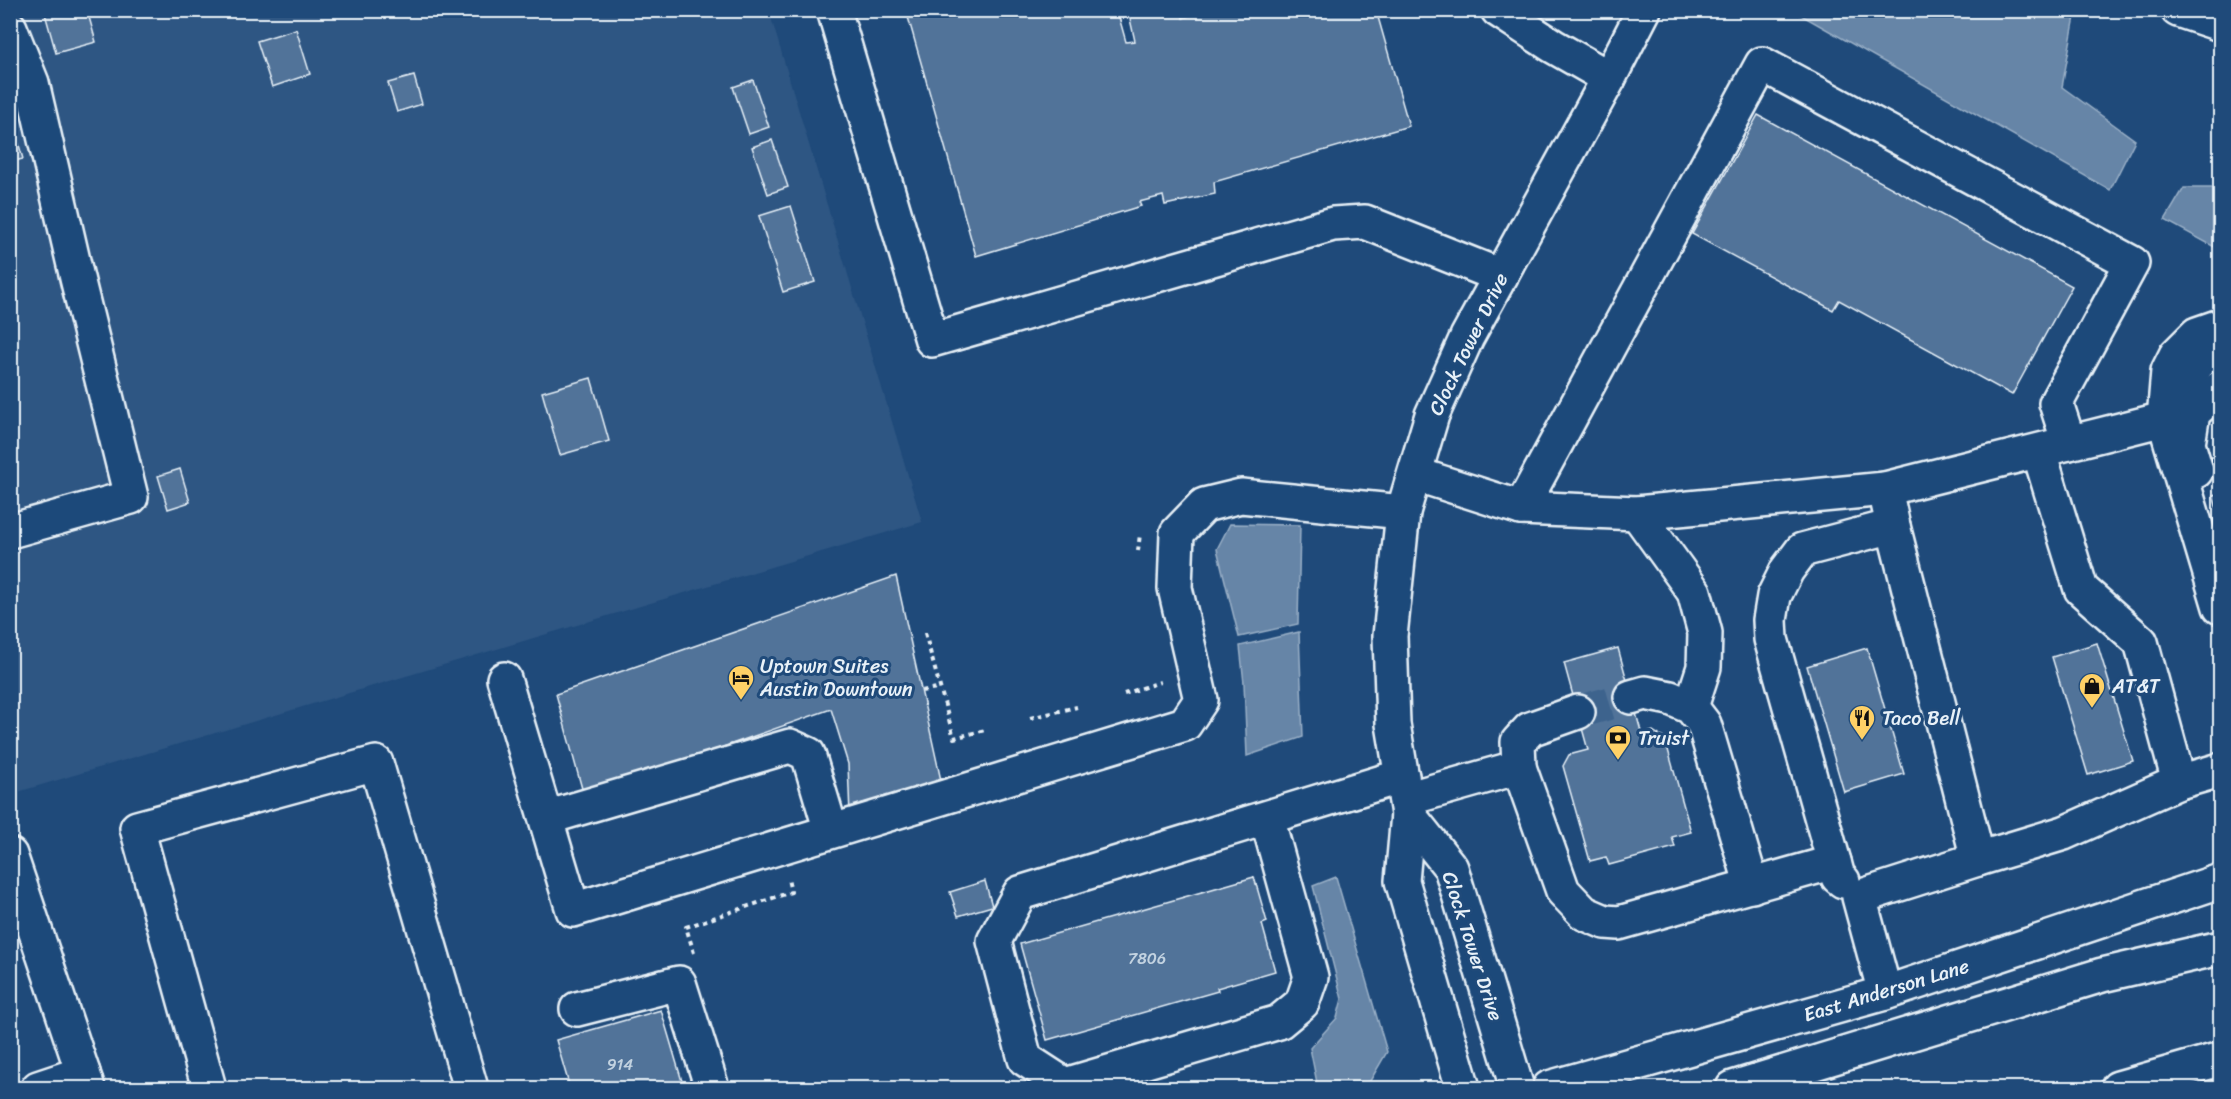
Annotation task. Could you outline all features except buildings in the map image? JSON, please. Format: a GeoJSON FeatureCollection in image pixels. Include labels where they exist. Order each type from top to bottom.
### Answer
{"type":"FeatureCollection","features":[{"type":"Feature","properties":{"kind":"main road"},"geometry":{"type":"LineString","coordinates":[[834,10],[932,340],[1333,224],[1365,222],[1501,276]]}},
{"type":"Feature","properties":{"kind":"main road"},"geometry":{"type":"LineString","coordinates":[[1498,10],[1552,46],[1609,78]]}},
{"type":"Feature","properties":{"kind":"main road","name":"Clock Tower Drive"},"geometry":{"type":"LineString","coordinates":[[1463,1089],[1402,881],[1406,796],[1394,724],[1390,636],[1403,512],[1432,415],[1467,337],[1644,10]]}},
{"type":"Feature","properties":{"kind":"main road"},"geometry":{"type":"LineString","coordinates":[[2178,10],[2220,24]]}},
{"type":"Feature","properties":{"kind":"main road"},"geometry":{"type":"LineString","coordinates":[[10,27],[32,83],[77,278],[132,497],[10,531]]}},
{"type":"Feature","properties":{"kind":"main road"},"geometry":{"type":"LineString","coordinates":[[1521,508],[1762,64],[2132,263],[2056,403],[2054,447],[2081,589],[2140,642],[2179,782]]}},
{"type":"Feature","properties":{"kind":"main road"},"geometry":{"type":"LineString","coordinates":[[2220,326],[2197,334],[2176,355],[2168,371],[2163,419],[2220,607]]}},
{"type":"Feature","properties":{"kind":"main road"},"geometry":{"type":"LineString","coordinates":[[2220,349],[2200,362],[2186,389],[2188,444],[2220,554]]}},
{"type":"Feature","properties":{"kind":"main road"},"geometry":{"type":"LineString","coordinates":[[2188,444],[2193,413],[2220,388]]}},
{"type":"Feature","properties":{"kind":"main road"},"geometry":{"type":"LineString","coordinates":[[1415,474],[1521,508],[1637,513],[1886,489],[2163,419]]}},
{"type":"Feature","properties":{"kind":"main road"},"geometry":{"type":"LineString","coordinates":[[1886,489],[1893,526],[1978,859]]}},
{"type":"Feature","properties":{"kind":"main road"},"geometry":{"type":"LineString","coordinates":[[504,679],[573,910],[1185,724],[1201,700],[1175,588],[1177,533],[1204,504],[1241,496],[1403,512]]}},
{"type":"Feature","properties":{"kind":"main road"},"geometry":{"type":"LineString","coordinates":[[1637,513],[1694,592],[1705,633],[1704,667],[1691,707]]}},
{"type":"Feature","properties":{"kind":"main road"},"geometry":{"type":"LineString","coordinates":[[1885,993],[1859,897],[1838,877],[1771,639],[1770,620],[1774,596],[1787,570],[1802,550],[1893,526]]}},
{"type":"Feature","properties":{"kind":"main road"},"geometry":{"type":"LineString","coordinates":[[1631,697],[1645,693],[1670,698],[1691,707],[1704,724],[1752,886]]}},
{"type":"Feature","properties":{"kind":"main road"},"geometry":{"type":"LineString","coordinates":[[1578,712],[1530,729],[1518,742],[1519,768],[1563,891],[1584,914],[1605,922],[1619,923],[1834,862]]}},
{"type":"Feature","properties":{"kind":"main road"},"geometry":{"type":"LineString","coordinates":[[546,818],[790,746],[808,754],[831,831]]}},
{"type":"Feature","properties":{"kind":"main road"},"geometry":{"type":"LineString","coordinates":[[209,1089],[137,828],[376,762],[471,1089]]}},
{"type":"Feature","properties":{"kind":"main road"},"geometry":{"type":"LineString","coordinates":[[1268,818],[1311,976],[1302,1003],[1279,1023],[1065,1085],[1025,1059],[994,941],[1020,893],[1268,818],[1406,796],[1519,768]]}},
{"type":"Feature","properties":{"kind":"main road"},"geometry":{"type":"LineString","coordinates":[[1859,897],[2064,833],[2179,782],[2220,770]]}},
{"type":"Feature","properties":{"kind":"main road","name":"Clock Tower Drive"},"geometry":{"type":"LineString","coordinates":[[1406,796],[1451,868],[1517,1089]]}},
{"type":"Feature","properties":{"kind":"main road"},"geometry":{"type":"LineString","coordinates":[[10,855],[85,1081],[38,1089]]}},
{"type":"Feature","properties":{"kind":"main road","name":"East Anderson Lane"},"geometry":{"type":"LineString","coordinates":[[1549,1089],[1885,993],[2220,881]]}},
{"type":"Feature","properties":{"kind":"main road"},"geometry":{"type":"LineString","coordinates":[[1733,1089],[2102,975],[2220,949]]}},
{"type":"Feature","properties":{"kind":"main road"},"geometry":{"type":"LineString","coordinates":[[1808,1089],[2220,949]]}},
{"type":"Feature","properties":{"kind":"main road"},"geometry":{"type":"LineString","coordinates":[[577,1009],[679,983],[712,1089]]}},
{"type":"Feature","properties":{"kind":"main road"},"geometry":{"type":"LineString","coordinates":[[2118,1089],[2220,1059]]}},
{"type":"Feature","properties":{"kind":"path"},"geometry":{"type":"LineString","coordinates":[[925,633],[954,738],[985,730]]}},
{"type":"Feature","properties":{"kind":"path"},"geometry":{"type":"LineString","coordinates":[[922,691],[941,687]]}},
{"type":"Feature","properties":{"kind":"path"},"geometry":{"type":"LineString","coordinates":[[1030,718],[1077,707]]}},
{"type":"Feature","properties":{"kind":"path"},"geometry":{"type":"LineString","coordinates":[[696,959],[686,927],[792,892],[785,870]]}},
{"type":"Feature","properties":{"kind":"shaded area"},"geometry":{"type":"Polygon","coordinates":[[[11,11],[769,11],[922,522],[11,794],[11,11]]]}},
{"type":"Feature","properties":{"kind":"shaded area"},"geometry":{"type":"Polygon","coordinates":[[[1794,11],[2076,11],[2062,87],[2135,140],[2110,190],[1794,11]]]}},
{"type":"Feature","properties":{"kind":"shaded area"},"geometry":{"type":"Polygon","coordinates":[[[2184,188],[2220,188],[2220,250],[2165,220],[2184,188]]]}},
{"type":"Feature","properties":{"kind":"shaded area"},"geometry":{"type":"Polygon","coordinates":[[[1230,524],[1300,525],[1298,624],[1239,637],[1217,549],[1230,524]]]}},
{"type":"Feature","properties":{"kind":"shaded area"},"geometry":{"type":"Polygon","coordinates":[[[1299,632],[1303,737],[1247,756],[1240,646],[1299,632]]]}},
{"type":"Feature","properties":{"kind":"shaded area"},"geometry":{"type":"Polygon","coordinates":[[[1336,877],[1387,1052],[1370,1081],[1348,1088],[1318,1088],[1310,1048],[1337,1018],[1342,999],[1313,886],[1336,877]]]}},
{"type":"Feature","properties":{"kind":"tunnel"},"geometry":{"type":"LineString","coordinates":[[1578,712],[1631,697]]}},
{"type":"Feature","properties":{"kind":"place","name":"Uptown Suites Austin Downtown"},"geometry":{"type":"Point","coordinates":[741,701]}},
{"type":"Feature","properties":{"kind":"place","name":"AT&T"},"geometry":{"type":"Point","coordinates":[2092,709]}},
{"type":"Feature","properties":{"kind":"place","name":"Taco Bell"},"geometry":{"type":"Point","coordinates":[1862,741]}},
{"type":"Feature","properties":{"kind":"place","name":"Truist"},"geometry":{"type":"Point","coordinates":[1618,761]}}]}
